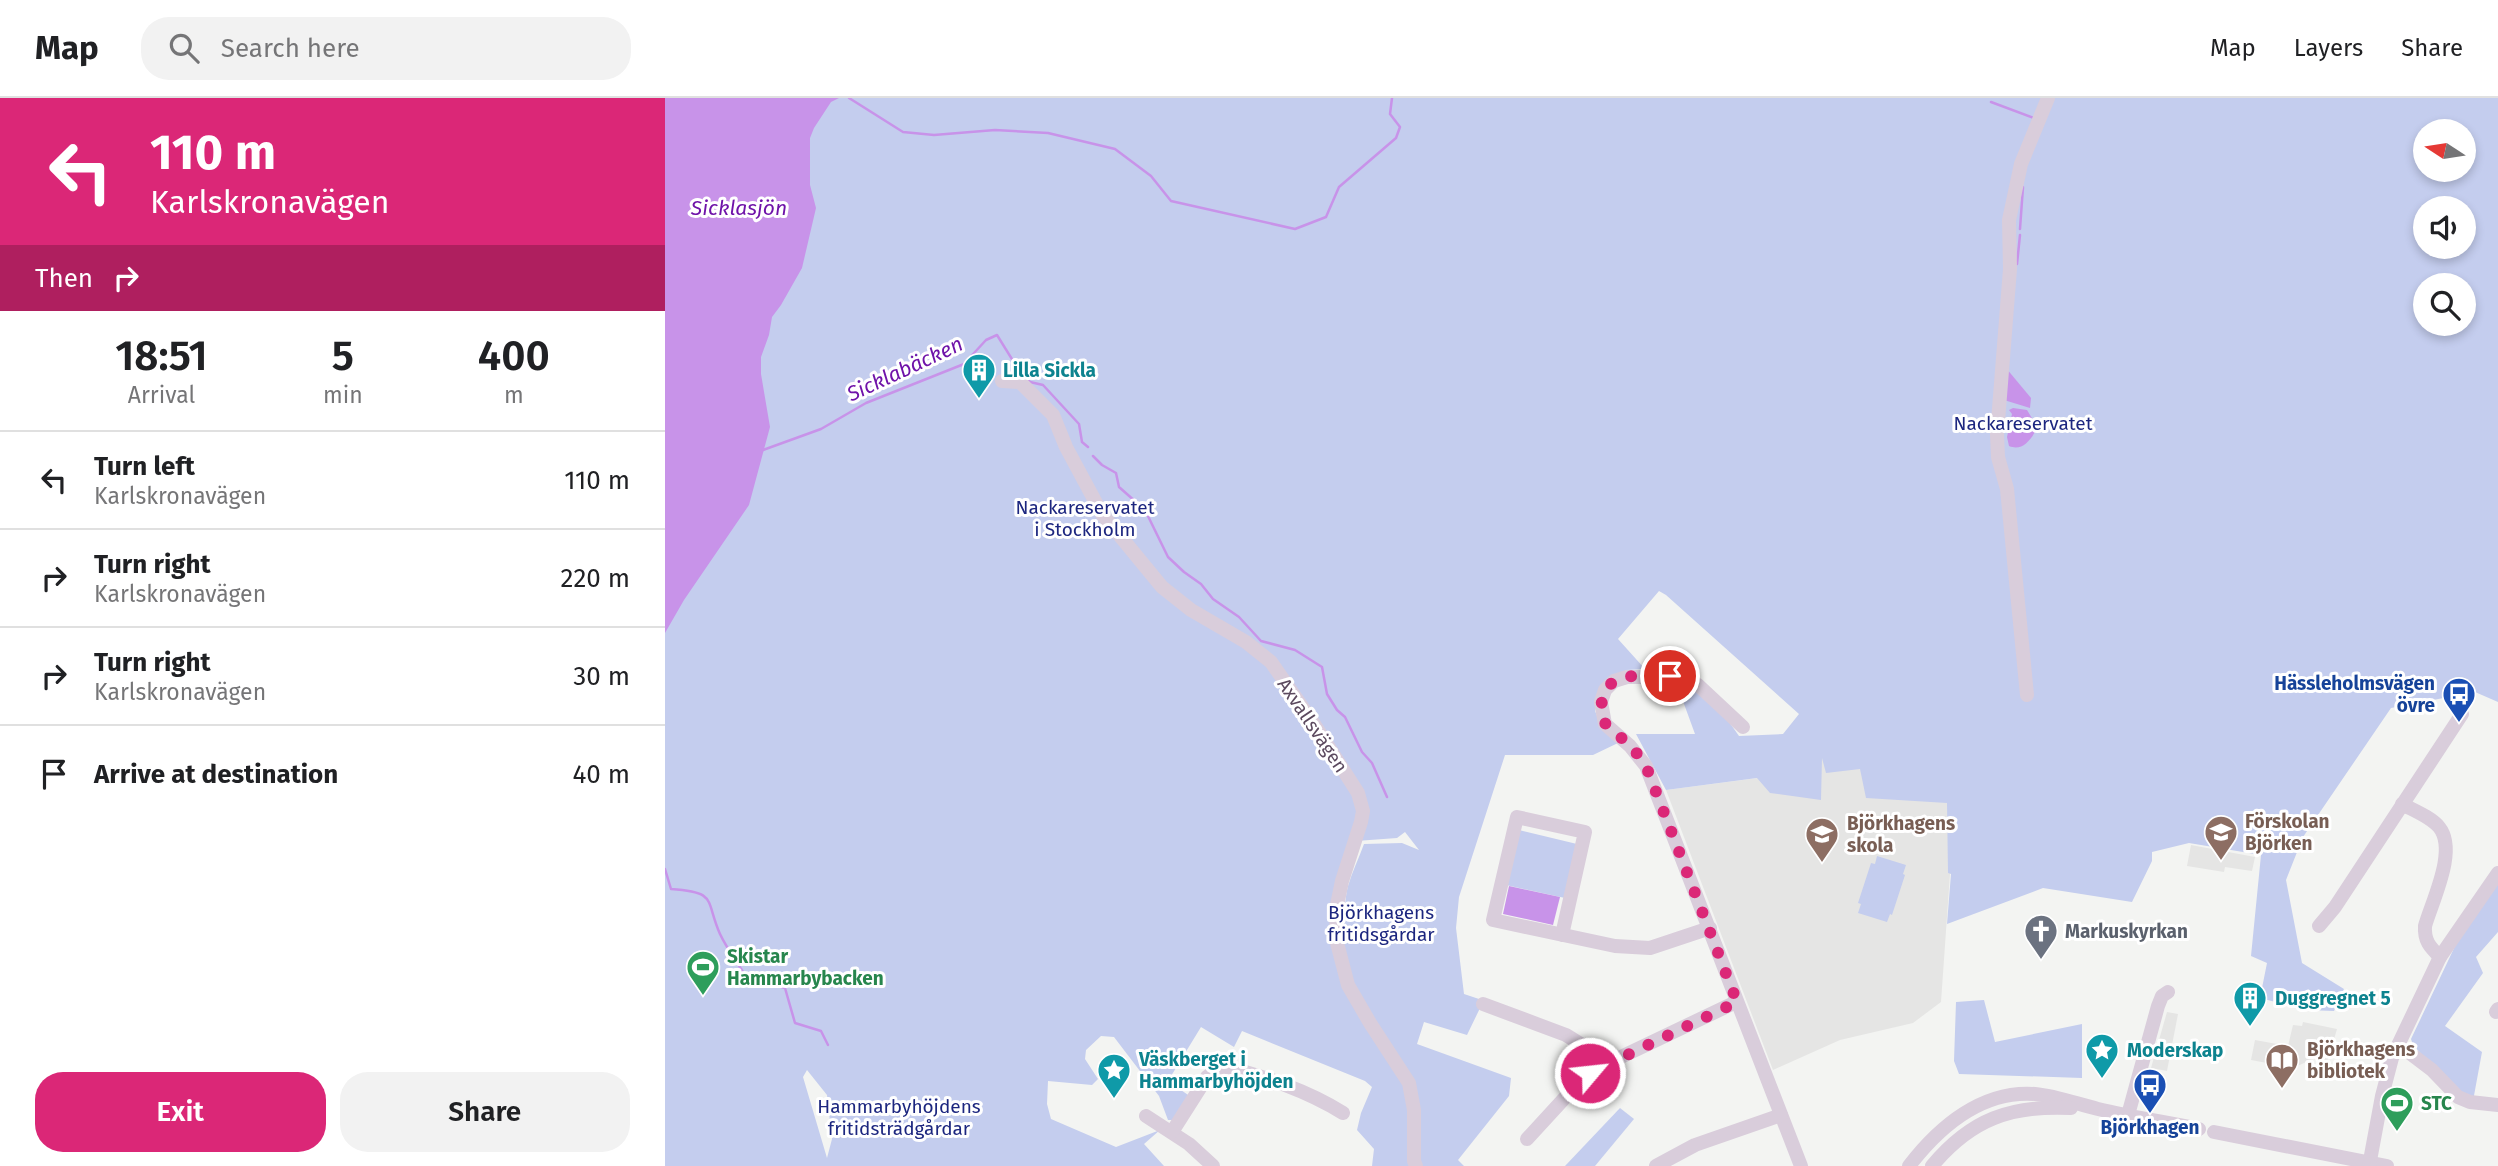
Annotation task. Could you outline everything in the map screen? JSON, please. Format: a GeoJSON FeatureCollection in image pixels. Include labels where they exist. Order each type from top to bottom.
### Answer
{"type":"FeatureCollection","features":[{"type":"Feature","properties":{"kind":"street"},"geometry":{"type":"LineString","coordinates":[[2027,695],[2007,489],[1998,457],[1997,434],[2010,269],[2009,220],[2021,164],[2048,98]]}},
{"type":"Feature","properties":{"kind":"street","name":"Axvallsvägen"},"geometry":{"type":"LineString","coordinates":[[1002,381],[1020,382],[1053,415],[1066,447],[1102,514],[1162,587],[1191,610],[1246,642],[1271,662],[1358,793],[1363,811],[1342,881],[1337,905],[1336,939],[1348,985],[1409,1083],[1414,1110],[1416,1166]]}},
{"type":"Feature","properties":{"kind":"street"},"geometry":{"type":"LineString","coordinates":[[1743,727],[1698,685],[1683,677],[1627,677],[1614,681],[1605,690],[1601,702],[1605,724],[1630,746],[1646,766],[1801,1166]]}},
{"type":"Feature","properties":{"kind":"street"},"geometry":{"type":"LineString","coordinates":[[2319,926],[2335,907],[2462,714]]}},
{"type":"Feature","properties":{"kind":"street"},"geometry":{"type":"LineString","coordinates":[[2402,804],[2439,827],[2446,842],[2447,858],[2425,926],[2428,945],[2439,957]]}},
{"type":"Feature","properties":{"kind":"street"},"geometry":{"type":"LineString","coordinates":[[1562,935],[1585,832],[1517,817],[1493,920],[1562,935],[1615,946],[1650,948],[1710,928]]}},
{"type":"Feature","properties":{"kind":"street"},"geometry":{"type":"LineString","coordinates":[[2369,1163],[2382,1096],[2398,1047],[2439,957],[2498,873]]}},
{"type":"Feature","properties":{"kind":"street"},"geometry":{"type":"LineString","coordinates":[[2128,1115],[2158,1006],[2162,996],[2168,992]]}},
{"type":"Feature","properties":{"kind":"street"},"geometry":{"type":"LineString","coordinates":[[1527,1139],[1583,1078],[1602,1066],[1737,1002]]}},
{"type":"Feature","properties":{"kind":"street"},"geometry":{"type":"LineString","coordinates":[[1483,1004],[1566,1035],[1582,1045],[1602,1066]]}},
{"type":"Feature","properties":{"kind":"street"},"geometry":{"type":"LineString","coordinates":[[2398,1047],[2432,1070],[2458,1097],[2470,1102],[2498,1105]]}},
{"type":"Feature","properties":{"kind":"street"},"geometry":{"type":"LineString","coordinates":[[1172,1132],[1207,1077],[1221,1066],[1326,1102],[1343,1113]]}},
{"type":"Feature","properties":{"kind":"street"},"geometry":{"type":"LineString","coordinates":[[1909,1166],[1941,1129],[1984,1102],[2033,1094],[2055,1097],[2100,1110],[2387,1166]]}},
{"type":"Feature","properties":{"kind":"street"},"geometry":{"type":"LineString","coordinates":[[1933,1166],[1952,1143],[1972,1128],[1995,1118],[2046,1107],[2100,1110]]}},
{"type":"Feature","properties":{"kind":"street"},"geometry":{"type":"LineString","coordinates":[[1656,1166],[1695,1145],[1781,1115]]}},
{"type":"Feature","properties":{"kind":"street"},"geometry":{"type":"LineString","coordinates":[[1146,1116],[1172,1132],[1213,1166]]}},
{"type":"Feature","properties":{"kind":"shaded area","name":"Björkhagens skola"},"geometry":{"type":"Polygon","coordinates":[[[1821,758],[1859,762],[1955,803],[1941,1002],[1913,1023],[1840,1040],[1773,1070],[1666,790],[1758,778],[1821,799],[1821,758]]]}},
{"type":"Feature","properties":{"kind":"shaded area","name":"Förskolan Björken"},"geometry":{"type":"Polygon","coordinates":[[[2191,845],[2255,857],[2252,871],[2225,867],[2224,872],[2187,866],[2191,845]]]}},
{"type":"Feature","properties":{"kind":"shaded area"},"geometry":{"type":"Polygon","coordinates":[[[2167,1012],[2178,1014],[2167,1071],[2151,1068],[2167,1012]]]}},
{"type":"Feature","properties":{"kind":"shaded area"},"geometry":{"type":"Polygon","coordinates":[[[2303,1022],[2337,1029],[2327,1063],[2313,1059],[2293,1068],[2251,1060],[2255,1040],[2288,1046],[2293,1025],[2302,1026],[2303,1022]]]}},
{"type":"Feature","properties":{"kind":"green space"},"geometry":{"type":"Polygon","coordinates":[[[696,98],[2498,98],[2498,702],[2475,692],[2391,708],[2303,837],[2286,880],[2302,963],[2344,989],[2334,1011],[2307,1010],[2260,998],[2267,963],[2251,956],[2261,855],[2189,843],[2152,852],[2152,861],[2132,902],[2043,888],[1947,924],[1951,874],[1948,873],[1947,803],[1866,798],[1860,769],[1826,773],[1822,758],[1821,800],[1770,793],[1757,778],[1666,790],[1636,734],[1695,734],[1676,682],[1694,686],[1727,719],[1739,736],[1783,734],[1799,714],[1659,591],[1618,639],[1645,669],[1626,670],[1600,690],[1595,711],[1601,725],[1618,743],[1593,755],[1505,755],[1459,897],[1456,928],[1464,994],[1479,999],[1481,1006],[1467,1035],[1424,1022],[1417,1044],[1511,1078],[1509,1096],[1458,1160],[1464,1166],[1372,1166],[1374,1149],[1357,1130],[1372,1087],[1365,1081],[1242,1031],[1234,1047],[1201,1027],[1168,1081],[1191,1097],[1177,1120],[1168,1120],[1159,1096],[1114,1037],[1101,1036],[1086,1050],[1085,1059],[1098,1079],[1092,1085],[1048,1081],[1047,1104],[1051,1119],[1116,1147],[1160,1130],[1144,1144],[1164,1166],[665,1166],[665,162],[696,98]],[[1405,832],[1397,838],[1356,841],[1334,956],[1343,931],[1348,886],[1364,844],[1402,843],[1419,850],[1405,832]],[[807,1070],[803,1077],[827,1158],[832,1139],[827,1095],[807,1070]]]}},
{"type":"Feature","properties":{"kind":"green space"},"geometry":{"type":"Polygon","coordinates":[[[1519,830],[1577,844],[1565,898],[1506,885],[1519,830]]]}},
{"type":"Feature","properties":{"kind":"green space"},"geometry":{"type":"Polygon","coordinates":[[[1877,856],[1906,865],[1892,915],[1890,914],[1887,922],[1858,913],[1861,904],[1858,903],[1871,863],[1875,864],[1877,856]]]}},
{"type":"Feature","properties":{"kind":"green space"},"geometry":{"type":"Polygon","coordinates":[[[2498,883],[2498,932],[2476,957],[2483,973],[2445,1026],[2482,1052],[2473,1101],[2460,1096],[2413,1045],[2411,1039],[2457,942],[2498,883]]]}},
{"type":"Feature","properties":{"kind":"green space"},"geometry":{"type":"Polygon","coordinates":[[[1984,1000],[1995,1042],[2082,1024],[2082,1078],[1959,1074],[1954,1061],[1956,1002],[1984,1000]]]}},
{"type":"Feature","properties":{"kind":"green space"},"geometry":{"type":"Polygon","coordinates":[[[1620,1108],[1634,1119],[1595,1166],[1565,1166],[1620,1108]]]}},
{"type":"Feature","properties":{"kind":"water","name":"Sicklasjön"},"geometry":{"type":"Polygon","coordinates":[[[665,98],[839,98],[831,102],[810,138],[810,185],[816,208],[802,268],[772,317],[761,357],[761,374],[770,427],[749,505],[684,600],[665,633],[665,98]]]}},
{"type":"Feature","properties":{"kind":"water"},"geometry":{"type":"Polygon","coordinates":[[[2006,368],[2031,398],[2030,408],[2004,400],[2006,368]]]}},
{"type":"Feature","properties":{"kind":"water"},"geometry":{"type":"Polygon","coordinates":[[[2009,410],[2027,410],[2035,423],[2033,436],[2024,445],[2017,447],[2009,446],[2007,437],[2012,414],[2009,410]]]}},
{"type":"Feature","properties":{"kind":"water"},"geometry":{"type":"Polygon","coordinates":[[[1509,886],[1560,897],[1553,925],[1503,914],[1509,886]]]}},
{"type":"Feature","properties":{"kind":"waterway"},"geometry":{"type":"LineString","coordinates":[[849,98],[903,132],[934,135],[995,130],[1048,133],[1115,149],[1151,176],[1171,201],[1295,229],[1326,217],[1339,187],[1396,138],[1400,127],[1390,114],[1392,98]]}},
{"type":"Feature","properties":{"kind":"waterway"},"geometry":{"type":"LineString","coordinates":[[1991,102],[2034,118]]}},
{"type":"Feature","properties":{"kind":"waterway"},"geometry":{"type":"LineString","coordinates":[[2020,229],[2023,187]]}},
{"type":"Feature","properties":{"kind":"waterway"},"geometry":{"type":"LineString","coordinates":[[2017,264],[2020,235]]}},
{"type":"Feature","properties":{"kind":"waterway","name":"Sicklabäcken"},"geometry":{"type":"LineString","coordinates":[[763,450],[821,429],[866,403],[964,364],[986,340],[997,335],[1020,372],[1030,382],[1043,385],[1079,424],[1082,442],[1088,447]]}},
{"type":"Feature","properties":{"kind":"waterway","name":"Sicklabäcken"},"geometry":{"type":"LineString","coordinates":[[1093,456],[1116,473],[1119,487],[1145,510],[1168,557],[1201,584],[1213,599],[1239,617],[1261,641],[1295,650],[1322,667],[1327,694],[1345,717],[1362,752],[1372,763],[1387,797]]}},
{"type":"Feature","properties":{"kind":"waterway"},"geometry":{"type":"LineString","coordinates":[[665,869],[671,889],[696,893],[707,900],[720,934],[746,977],[785,988],[795,1023],[821,1031],[828,1045]]}},
{"type":"Feature","properties":{"kind":"place","name":"Lilla Sickla"},"geometry":{"type":"Point","coordinates":[979,400]}},
{"type":"Feature","properties":{"kind":"place","name":"Hässleholmsvägen övre"},"geometry":{"type":"Point","coordinates":[2459,724]}},
{"type":"Feature","properties":{"kind":"place","name":"Förskolan Björken"},"geometry":{"type":"Point","coordinates":[2221,862]}},
{"type":"Feature","properties":{"kind":"place","name":"Björkhagens skola"},"geometry":{"type":"Point","coordinates":[1822,864]}},
{"type":"Feature","properties":{"kind":"place","name":"Markuskyrkan"},"geometry":{"type":"Point","coordinates":[2041,961]}},
{"type":"Feature","properties":{"kind":"place","name":"Skistar Hammarbybacken"},"geometry":{"type":"Point","coordinates":[703,997]}},
{"type":"Feature","properties":{"kind":"place","name":"Duggregnet 5"},"geometry":{"type":"Point","coordinates":[2250,1028]}},
{"type":"Feature","properties":{"kind":"place","name":"Moderskap"},"geometry":{"type":"Point","coordinates":[2102,1080]}},
{"type":"Feature","properties":{"kind":"place","name":"Björkhagens bibliotek"},"geometry":{"type":"Point","coordinates":[2282,1090]}},
{"type":"Feature","properties":{"kind":"place","name":"Väskberget i Hammarbyhöjden"},"geometry":{"type":"Point","coordinates":[1114,1100]}},
{"type":"Feature","properties":{"kind":"place","name":"Björkhagen"},"geometry":{"type":"Point","coordinates":[2150,1115]}},
{"type":"Feature","properties":{"kind":"place","name":"STC"},"geometry":{"type":"Point","coordinates":[2397,1133]}},
{"type":"Feature","properties":{"kind":"route"},"geometry":{"type":"LineString","coordinates":[[1590,1073],[1737,1002],[1646,766],[1635,751],[1605,724],[1602,716],[1601,702],[1605,690],[1614,681],[1627,677],[1670,676]]}},
{"type":"Feature","properties":{"kind":"park label","name":"Nackareservatet"},"geometry":{"type":"Point","coordinates":[2023,423]}},
{"type":"Feature","properties":{"kind":"park label","name":"Nackareservatet i Stockholm"},"geometry":{"type":"Point","coordinates":[1085,518]}},
{"type":"Feature","properties":{"kind":"park label","name":"Björkhagens fritidsgårdar"},"geometry":{"type":"Point","coordinates":[1381,923]}},
{"type":"Feature","properties":{"kind":"park label","name":"Hammarbyhöjdens fritidsträdgårdar"},"geometry":{"type":"Point","coordinates":[899,1117]}}]}
